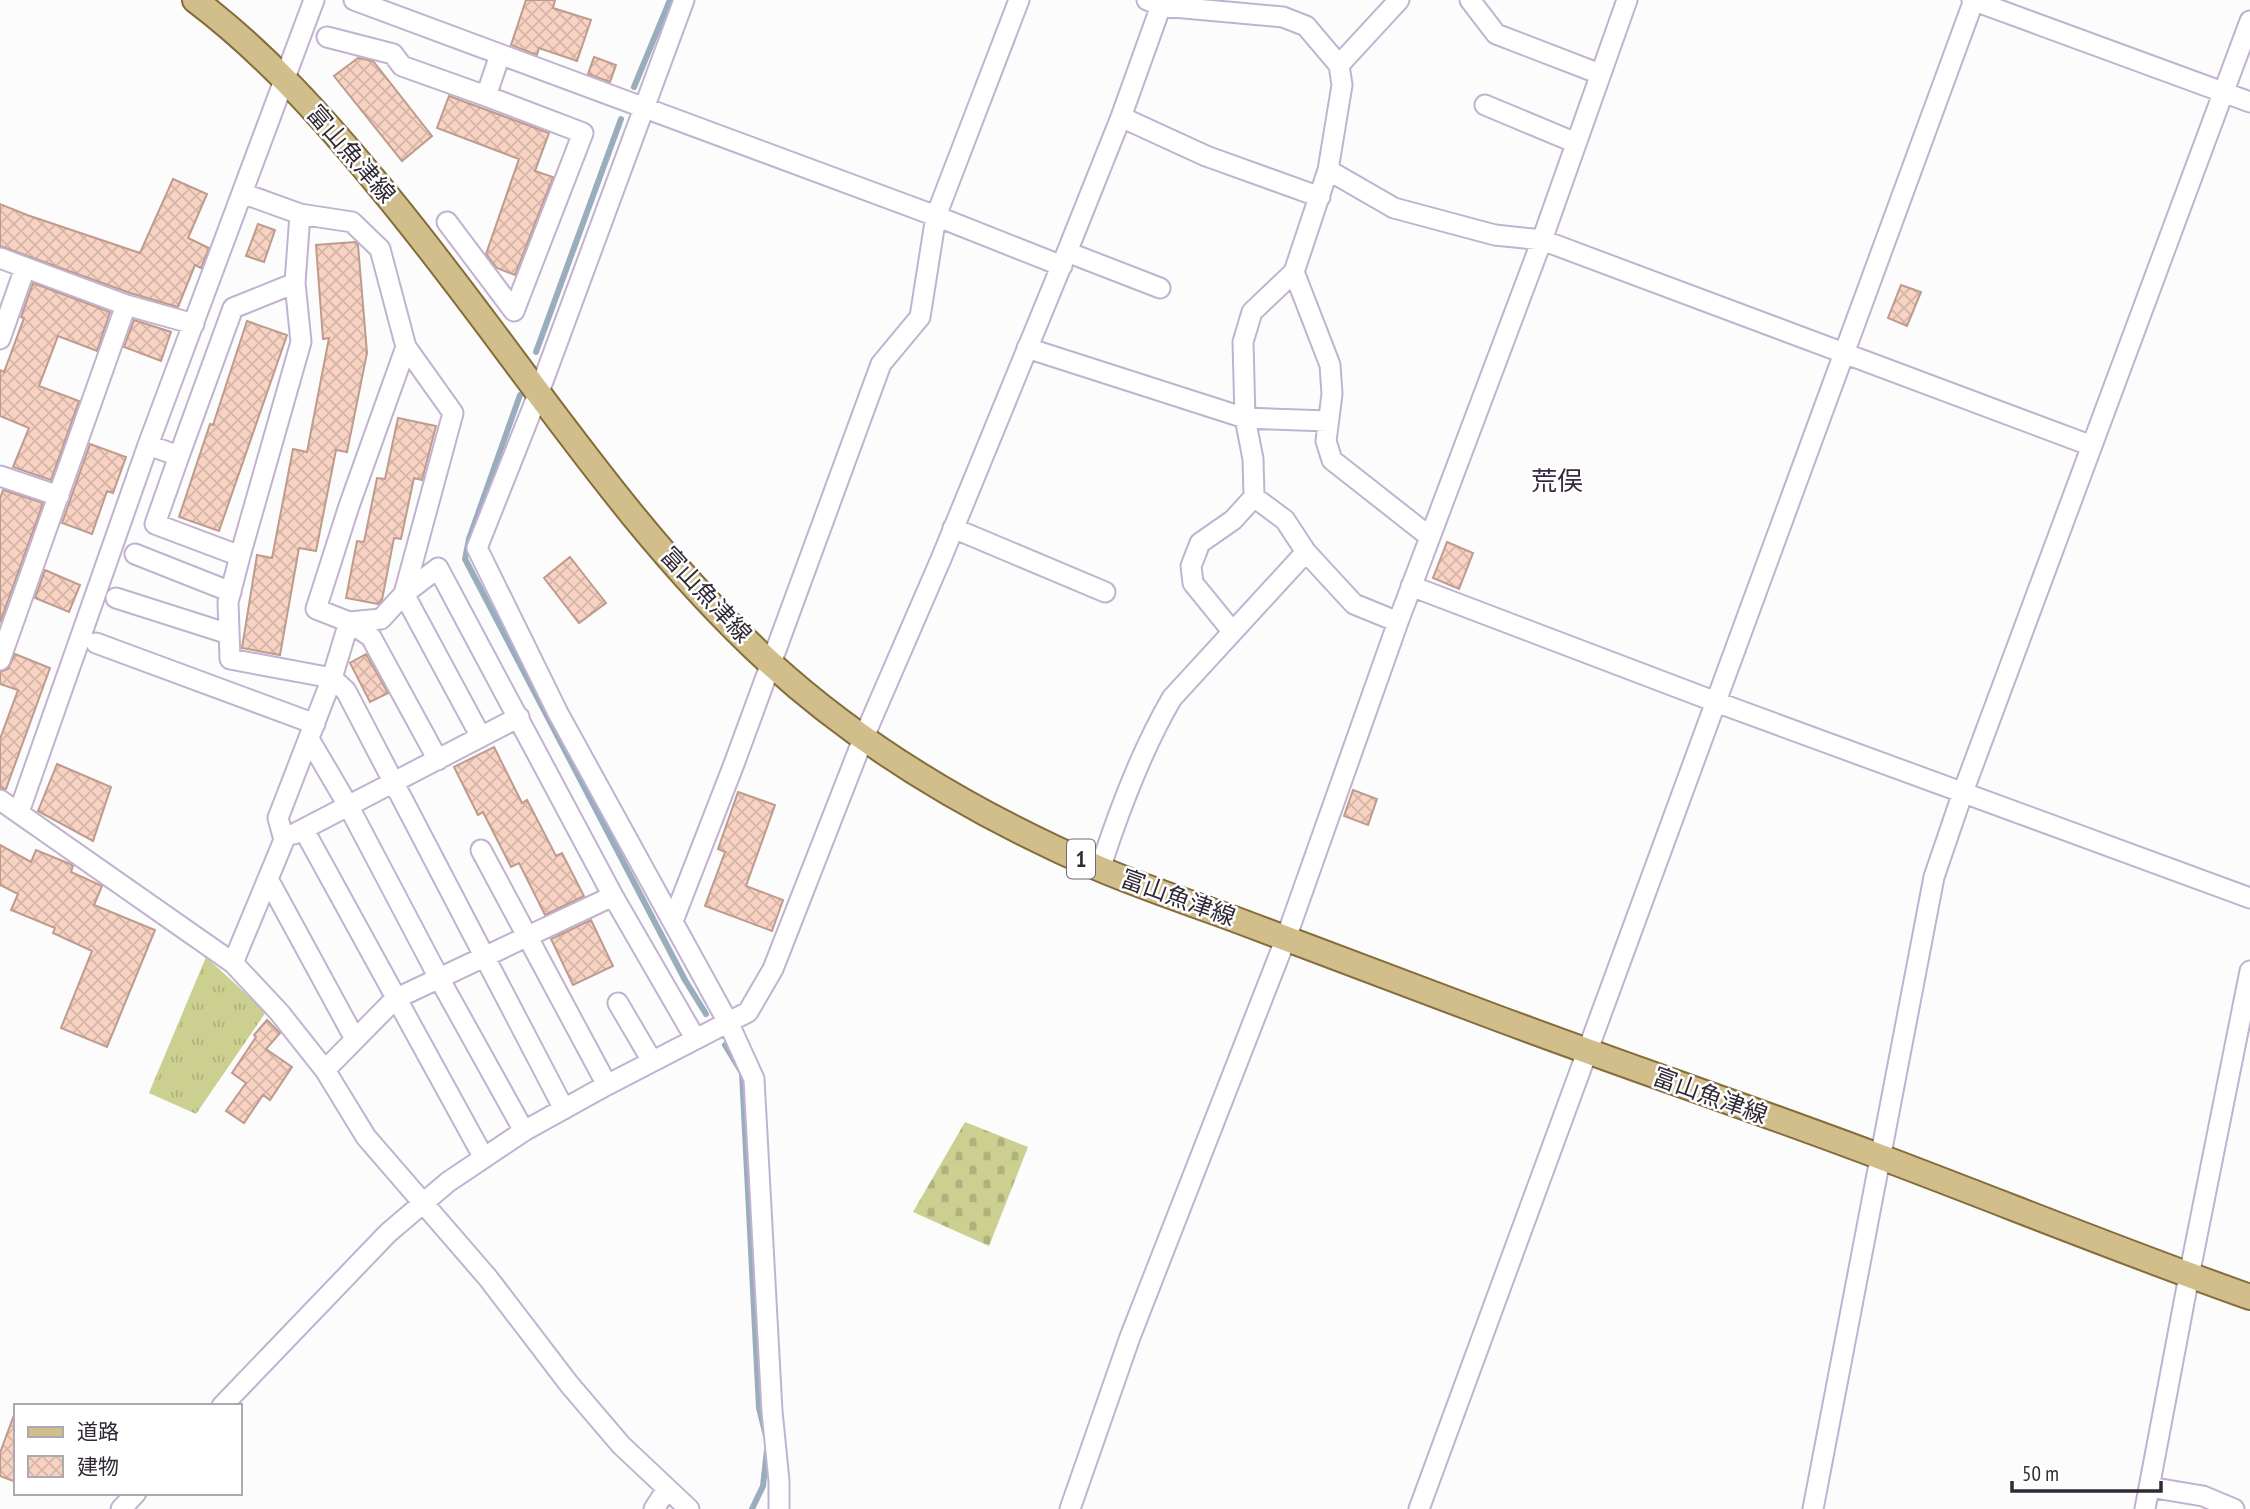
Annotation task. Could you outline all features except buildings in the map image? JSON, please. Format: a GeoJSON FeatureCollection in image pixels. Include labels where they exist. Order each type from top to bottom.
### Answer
{"type":"FeatureCollection","features":[{"type":"Feature","properties":{"kind":"main road","name":"富山魚津線"},"geometry":{"type":"LineString","coordinates":[[195,0],[229,25],[284,78],[356,158],[430,247],[639,523],[719,611],[770,662],[863,739],[942,789],[1100,869],[1587,1052],[1881,1157],[2250,1297]]}},
{"type":"Feature","properties":{"kind":"street"},"geometry":{"type":"LineString","coordinates":[[19,812],[148,445],[314,0]]}},
{"type":"Feature","properties":{"kind":"street"},"geometry":{"type":"LineString","coordinates":[[354,0],[936,216],[1160,288]]}},
{"type":"Feature","properties":{"kind":"street"},"geometry":{"type":"LineString","coordinates":[[684,0],[539,393],[477,548],[558,713],[729,1024],[754,1079],[779,1509]]}},
{"type":"Feature","properties":{"kind":"street"},"geometry":{"type":"LineString","coordinates":[[673,921],[881,364],[920,317],[936,216],[1019,0]]}},
{"type":"Feature","properties":{"kind":"street"},"geometry":{"type":"LineString","coordinates":[[1339,65],[1399,0]]}},
{"type":"Feature","properties":{"kind":"street"},"geometry":{"type":"LineString","coordinates":[[1471,0],[1496,34],[1600,74]]}},
{"type":"Feature","properties":{"kind":"street"},"geometry":{"type":"LineString","coordinates":[[1070,1509],[1130,1337],[1286,938],[1411,586],[1542,240],[1628,0]]}},
{"type":"Feature","properties":{"kind":"street"},"geometry":{"type":"LineString","coordinates":[[1419,1509],[1973,0],[2250,102]]}},
{"type":"Feature","properties":{"kind":"street"},"geometry":{"type":"LineString","coordinates":[[224,1404],[388,1233],[448,1182],[524,1131],[748,1012],[773,969],[863,739],[1065,259],[1121,117],[1158,2],[1283,18],[1306,26],[1339,65],[1342,85],[1328,170],[1294,272],[1252,313],[1243,342],[1245,418],[1253,459],[1254,497],[1233,520],[1200,542],[1191,566],[1193,583],[1232,631]]}},
{"type":"Feature","properties":{"kind":"street"},"geometry":{"type":"LineString","coordinates":[[1813,1509],[1934,877],[1963,792],[2250,21]]}},
{"type":"Feature","properties":{"kind":"street"},"geometry":{"type":"LineString","coordinates":[[327,37],[393,54],[402,66],[583,133],[514,311],[497,336]]}},
{"type":"Feature","properties":{"kind":"street"},"geometry":{"type":"LineString","coordinates":[[486,96],[499,55]]}},
{"type":"Feature","properties":{"kind":"street"},"geometry":{"type":"LineString","coordinates":[[1485,105],[1576,143]]}},
{"type":"Feature","properties":{"kind":"street"},"geometry":{"type":"LineString","coordinates":[[1121,117],[1206,156],[1320,197]]}},
{"type":"Feature","properties":{"kind":"street"},"geometry":{"type":"LineString","coordinates":[[1328,170],[1394,208],[1495,235],[1542,240],[2092,446]]}},
{"type":"Feature","properties":{"kind":"street"},"geometry":{"type":"LineString","coordinates":[[242,193],[300,214],[352,222],[380,249],[406,347],[453,413],[404,594],[481,737]]}},
{"type":"Feature","properties":{"kind":"street"},"geometry":{"type":"LineString","coordinates":[[300,214],[295,283],[301,342],[228,602],[230,659],[332,678],[346,691],[564,1109]]}},
{"type":"Feature","properties":{"kind":"street"},"geometry":{"type":"LineString","coordinates":[[447,222],[514,311]]}},
{"type":"Feature","properties":{"kind":"street"},"geometry":{"type":"LineString","coordinates":[[0,258],[127,305],[194,324]]}},
{"type":"Feature","properties":{"kind":"street"},"geometry":{"type":"LineString","coordinates":[[0,339],[25,268]]}},
{"type":"Feature","properties":{"kind":"street"},"geometry":{"type":"LineString","coordinates":[[1294,272],[1330,365],[1332,394],[1326,441],[1332,460],[1430,537]]}},
{"type":"Feature","properties":{"kind":"street"},"geometry":{"type":"LineString","coordinates":[[240,556],[155,524],[233,308],[295,283]]}},
{"type":"Feature","properties":{"kind":"street"},"geometry":{"type":"LineString","coordinates":[[0,660],[127,305]]}},
{"type":"Feature","properties":{"kind":"street"},"geometry":{"type":"LineString","coordinates":[[406,347],[349,506],[316,609],[349,622],[371,637],[438,760]]}},
{"type":"Feature","properties":{"kind":"street"},"geometry":{"type":"LineString","coordinates":[[1027,348],[1245,418],[1328,421]]}},
{"type":"Feature","properties":{"kind":"street"},"geometry":{"type":"LineString","coordinates":[[148,445],[179,456]]}},
{"type":"Feature","properties":{"kind":"street"},"geometry":{"type":"LineString","coordinates":[[0,476],[59,496]]}},
{"type":"Feature","properties":{"kind":"street"},"geometry":{"type":"LineString","coordinates":[[1254,497],[1285,520],[1306,552],[1354,604],[1398,622]]}},
{"type":"Feature","properties":{"kind":"street"},"geometry":{"type":"LineString","coordinates":[[953,528],[1105,592]]}},
{"type":"Feature","properties":{"kind":"street"},"geometry":{"type":"LineString","coordinates":[[1100,869],[1117,817],[1158,722],[1172,698],[1306,552]]}},
{"type":"Feature","properties":{"kind":"street"},"geometry":{"type":"LineString","coordinates":[[135,554],[231,592]]}},
{"type":"Feature","properties":{"kind":"street"},"geometry":{"type":"LineString","coordinates":[[349,622],[381,619],[404,594],[438,568],[613,896],[695,1038]]}},
{"type":"Feature","properties":{"kind":"street"},"geometry":{"type":"LineString","coordinates":[[1411,586],[1716,702],[2250,898]]}},
{"type":"Feature","properties":{"kind":"street"},"geometry":{"type":"LineString","coordinates":[[116,598],[229,634]]}},
{"type":"Feature","properties":{"kind":"street"},"geometry":{"type":"LineString","coordinates":[[233,963],[284,840],[278,818],[332,678],[349,622]]}},
{"type":"Feature","properties":{"kind":"street"},"geometry":{"type":"LineString","coordinates":[[96,643],[312,731],[439,978],[524,1131]]}},
{"type":"Feature","properties":{"kind":"street"},"geometry":{"type":"LineString","coordinates":[[284,840],[519,717]]}},
{"type":"Feature","properties":{"kind":"street"},"geometry":{"type":"LineString","coordinates":[[0,800],[233,963],[279,1012],[325,1070],[366,1137],[488,1278],[569,1384],[621,1446],[689,1509]]}},
{"type":"Feature","properties":{"kind":"street"},"geometry":{"type":"LineString","coordinates":[[303,830],[484,1158]]}},
{"type":"Feature","properties":{"kind":"street"},"geometry":{"type":"LineString","coordinates":[[481,850],[607,1085]]}},
{"type":"Feature","properties":{"kind":"street"},"geometry":{"type":"LineString","coordinates":[[268,879],[355,1039]]}},
{"type":"Feature","properties":{"kind":"street"},"geometry":{"type":"LineString","coordinates":[[325,1070],[395,999],[613,896]]}},
{"type":"Feature","properties":{"kind":"street"},"geometry":{"type":"LineString","coordinates":[[2145,1509],[2250,971]]}},
{"type":"Feature","properties":{"kind":"street"},"geometry":{"type":"LineString","coordinates":[[618,1003],[652,1061]]}},
{"type":"Feature","properties":{"kind":"street"},"geometry":{"type":"LineString","coordinates":[[2149,1488],[2203,1496],[2234,1509]]}},
{"type":"Feature","properties":{"kind":"street"},"geometry":{"type":"LineString","coordinates":[[654,1509],[667,1489]]}},
{"type":"Feature","properties":{"kind":"street"},"geometry":{"type":"LineString","coordinates":[[121,1509],[134,1495]]}},
{"type":"Feature","properties":{"kind":"green space"},"geometry":{"type":"Polygon","coordinates":[[[206,957],[266,1012],[196,1114],[149,1093],[206,957]]]}},
{"type":"Feature","properties":{"kind":"green space"},"geometry":{"type":"Polygon","coordinates":[[[965,1122],[1028,1147],[989,1246],[913,1212],[965,1122]]]}},
{"type":"Feature","properties":{"kind":"waterway"},"geometry":{"type":"LineString","coordinates":[[634,87],[670,0]]}},
{"type":"Feature","properties":{"kind":"waterway"},"geometry":{"type":"LineString","coordinates":[[536,352],[621,119]]}},
{"type":"Feature","properties":{"kind":"waterway"},"geometry":{"type":"LineString","coordinates":[[520,395],[469,539],[465,559],[685,980],[706,1014]]}},
{"type":"Feature","properties":{"kind":"waterway"},"geometry":{"type":"LineString","coordinates":[[725,1045],[742,1073],[759,1408],[766,1436]]}},
{"type":"Feature","properties":{"kind":"waterway"},"geometry":{"type":"LineString","coordinates":[[752,1509],[763,1486],[767,1450]]}},
{"type":"Feature","properties":{"kind":"district","name":"荒俣"},"geometry":{"type":"Point","coordinates":[1557,481]}}]}
